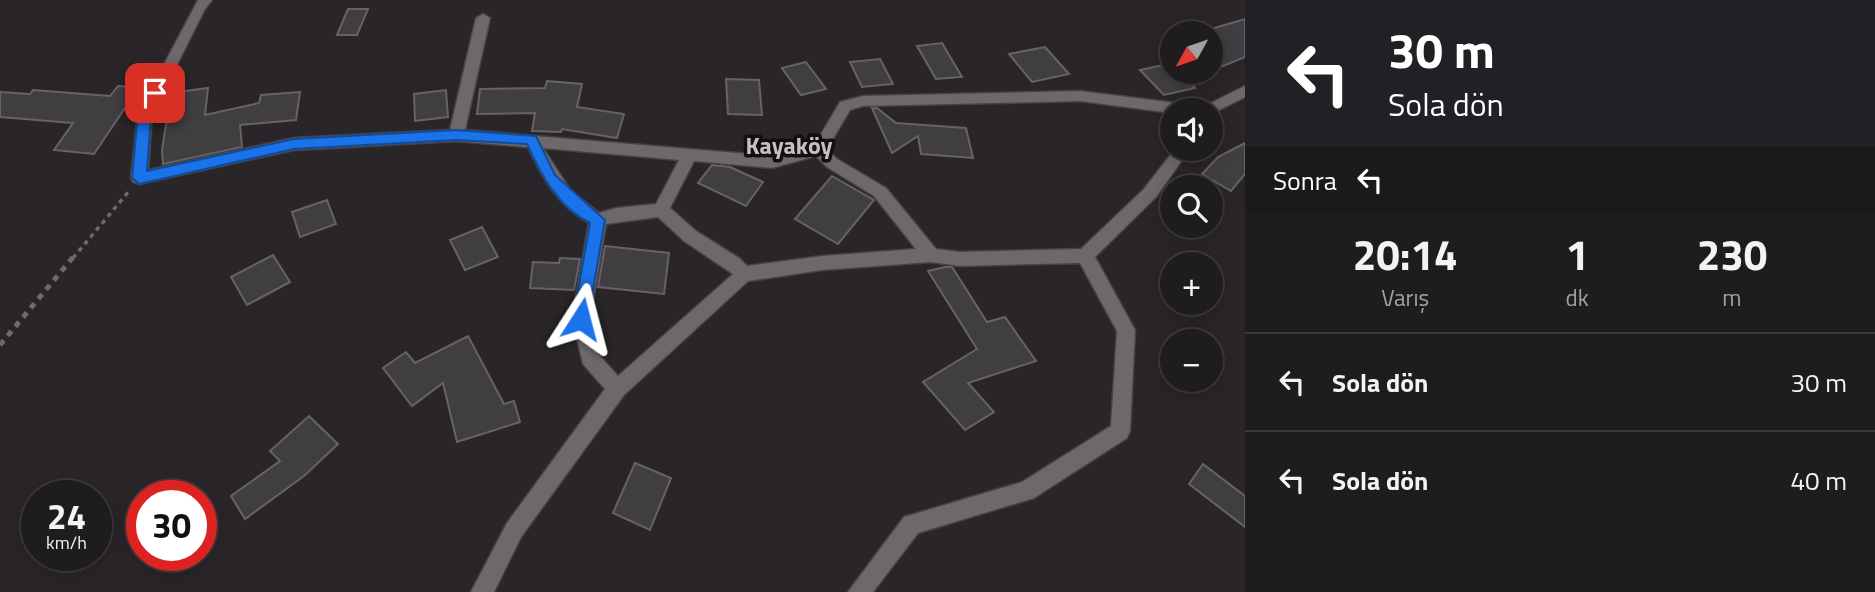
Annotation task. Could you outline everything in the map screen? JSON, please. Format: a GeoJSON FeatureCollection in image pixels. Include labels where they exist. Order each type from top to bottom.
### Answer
{"type":"FeatureCollection","features":[{"type":"Feature","properties":{"kind":"street"},"geometry":{"type":"LineString","coordinates":[[206,0],[199,7],[145,114],[139,178],[294,144],[456,135],[772,162],[819,150],[845,106],[863,101],[1080,96],[1160,106]]}},
{"type":"Feature","properties":{"kind":"street"},"geometry":{"type":"LineString","coordinates":[[456,135],[483,18]]}},
{"type":"Feature","properties":{"kind":"street"},"geometry":{"type":"LineString","coordinates":[[1223,102],[1245,91]]}},
{"type":"Feature","properties":{"kind":"street"},"geometry":{"type":"LineString","coordinates":[[531,140],[550,179],[586,214],[598,220],[617,214],[661,210],[690,236],[733,263],[744,274]]}},
{"type":"Feature","properties":{"kind":"street"},"geometry":{"type":"LineString","coordinates":[[819,150],[832,163],[880,192],[931,255]]}},
{"type":"Feature","properties":{"kind":"street"},"geometry":{"type":"LineString","coordinates":[[661,210],[690,154]]}},
{"type":"Feature","properties":{"kind":"street"},"geometry":{"type":"LineString","coordinates":[[482,592],[514,530],[617,390],[744,274],[822,263],[931,255],[960,259],[1085,256],[1150,192],[1174,161]]}},
{"type":"Feature","properties":{"kind":"street"},"geometry":{"type":"LineString","coordinates":[[598,220],[581,319],[590,358],[617,390]]}},
{"type":"Feature","properties":{"kind":"street"},"geometry":{"type":"LineString","coordinates":[[859,592],[911,524],[1027,491],[1120,430],[1126,330],[1085,256]]}},
{"type":"Feature","properties":{"kind":"path"},"geometry":{"type":"LineString","coordinates":[[0,345],[139,178]]}},
{"type":"Feature","properties":{"kind":"building"},"geometry":{"type":"Polygon","coordinates":[[[348,9],[368,9],[357,35],[337,35],[348,9]]]}},
{"type":"Feature","properties":{"kind":"building"},"geometry":{"type":"Polygon","coordinates":[[[1245,19],[1245,57],[1223,66],[1223,25],[1245,19]]]}},
{"type":"Feature","properties":{"kind":"building"},"geometry":{"type":"Polygon","coordinates":[[[942,43],[962,77],[936,79],[917,46],[942,43]]]}},
{"type":"Feature","properties":{"kind":"building"},"geometry":{"type":"Polygon","coordinates":[[[1045,47],[1069,74],[1032,82],[1009,54],[1045,47]]]}},
{"type":"Feature","properties":{"kind":"building"},"geometry":{"type":"Polygon","coordinates":[[[880,59],[893,84],[862,87],[850,62],[880,59]]]}},
{"type":"Feature","properties":{"kind":"building"},"geometry":{"type":"Polygon","coordinates":[[[806,62],[826,89],[801,95],[782,68],[806,62]]]}},
{"type":"Feature","properties":{"kind":"building"},"geometry":{"type":"Polygon","coordinates":[[[1160,66],[1160,84],[1191,84],[1195,88],[1164,95],[1140,70],[1160,66]]]}},
{"type":"Feature","properties":{"kind":"building"},"geometry":{"type":"Polygon","coordinates":[[[726,79],[759,80],[762,115],[728,114],[726,79]]]}},
{"type":"Feature","properties":{"kind":"building"},"geometry":{"type":"Polygon","coordinates":[[[547,81],[582,84],[577,107],[624,114],[617,138],[562,129],[561,132],[532,131],[535,113],[477,114],[480,89],[545,88],[547,81]]]}},
{"type":"Feature","properties":{"kind":"building"},"geometry":{"type":"Polygon","coordinates":[[[118,86],[146,88],[134,106],[127,105],[94,154],[54,150],[73,123],[0,117],[0,92],[30,94],[33,90],[110,96],[118,86]]]}},
{"type":"Feature","properties":{"kind":"building"},"geometry":{"type":"Polygon","coordinates":[[[208,88],[205,115],[259,103],[261,95],[300,92],[296,120],[240,125],[242,147],[163,164],[162,150],[171,93],[208,88]]]}},
{"type":"Feature","properties":{"kind":"building"},"geometry":{"type":"Polygon","coordinates":[[[446,90],[448,117],[415,121],[414,94],[446,90]]]}},
{"type":"Feature","properties":{"kind":"building"},"geometry":{"type":"Polygon","coordinates":[[[872,108],[877,108],[896,123],[966,128],[973,158],[921,154],[918,136],[892,153],[872,108]]]}},
{"type":"Feature","properties":{"kind":"building"},"geometry":{"type":"Polygon","coordinates":[[[1245,143],[1245,174],[1231,191],[1223,186],[1223,175],[1202,174],[1214,161],[1223,161],[1223,154],[1245,143]]]}},
{"type":"Feature","properties":{"kind":"building"},"geometry":{"type":"Polygon","coordinates":[[[712,165],[730,167],[763,182],[746,206],[698,183],[712,165]]]}},
{"type":"Feature","properties":{"kind":"building"},"geometry":{"type":"Polygon","coordinates":[[[832,176],[874,200],[838,244],[795,219],[832,176]]]}},
{"type":"Feature","properties":{"kind":"building"},"geometry":{"type":"Polygon","coordinates":[[[327,200],[336,224],[300,237],[292,212],[327,200]]]}},
{"type":"Feature","properties":{"kind":"building"},"geometry":{"type":"Polygon","coordinates":[[[482,227],[498,257],[465,270],[450,240],[482,227]]]}},
{"type":"Feature","properties":{"kind":"building"},"geometry":{"type":"Polygon","coordinates":[[[605,246],[669,253],[664,294],[598,287],[605,246]]]}},
{"type":"Feature","properties":{"kind":"building"},"geometry":{"type":"Polygon","coordinates":[[[273,255],[290,282],[247,305],[231,277],[273,255]]]}},
{"type":"Feature","properties":{"kind":"building"},"geometry":{"type":"Polygon","coordinates":[[[560,258],[580,259],[574,290],[530,288],[533,262],[559,263],[560,258]]]}},
{"type":"Feature","properties":{"kind":"building"},"geometry":{"type":"Polygon","coordinates":[[[952,267],[987,322],[1005,317],[1036,361],[968,383],[994,412],[965,430],[923,382],[977,349],[928,271],[952,267]]]}},
{"type":"Feature","properties":{"kind":"building"},"geometry":{"type":"Polygon","coordinates":[[[468,336],[504,404],[514,401],[520,422],[457,442],[443,383],[412,406],[383,368],[406,352],[415,363],[468,336]]]}},
{"type":"Feature","properties":{"kind":"building"},"geometry":{"type":"Polygon","coordinates":[[[309,416],[338,444],[304,476],[245,519],[231,496],[280,461],[270,451],[309,416]]]}},
{"type":"Feature","properties":{"kind":"building"},"geometry":{"type":"Polygon","coordinates":[[[635,463],[671,478],[650,530],[613,513],[635,463]]]}},
{"type":"Feature","properties":{"kind":"building"},"geometry":{"type":"Polygon","coordinates":[[[1203,464],[1245,496],[1245,527],[1189,484],[1203,464]]]}},
{"type":"Feature","properties":{"kind":"district","name":"Kayaköy"},"geometry":{"type":"Point","coordinates":[789,145]}},
{"type":"Feature","properties":{"kind":"route"},"geometry":{"type":"LineString","coordinates":[[155,93],[145,114],[139,178],[294,144],[456,135],[531,140],[550,179],[586,214],[598,220],[581,319]]}}]}
